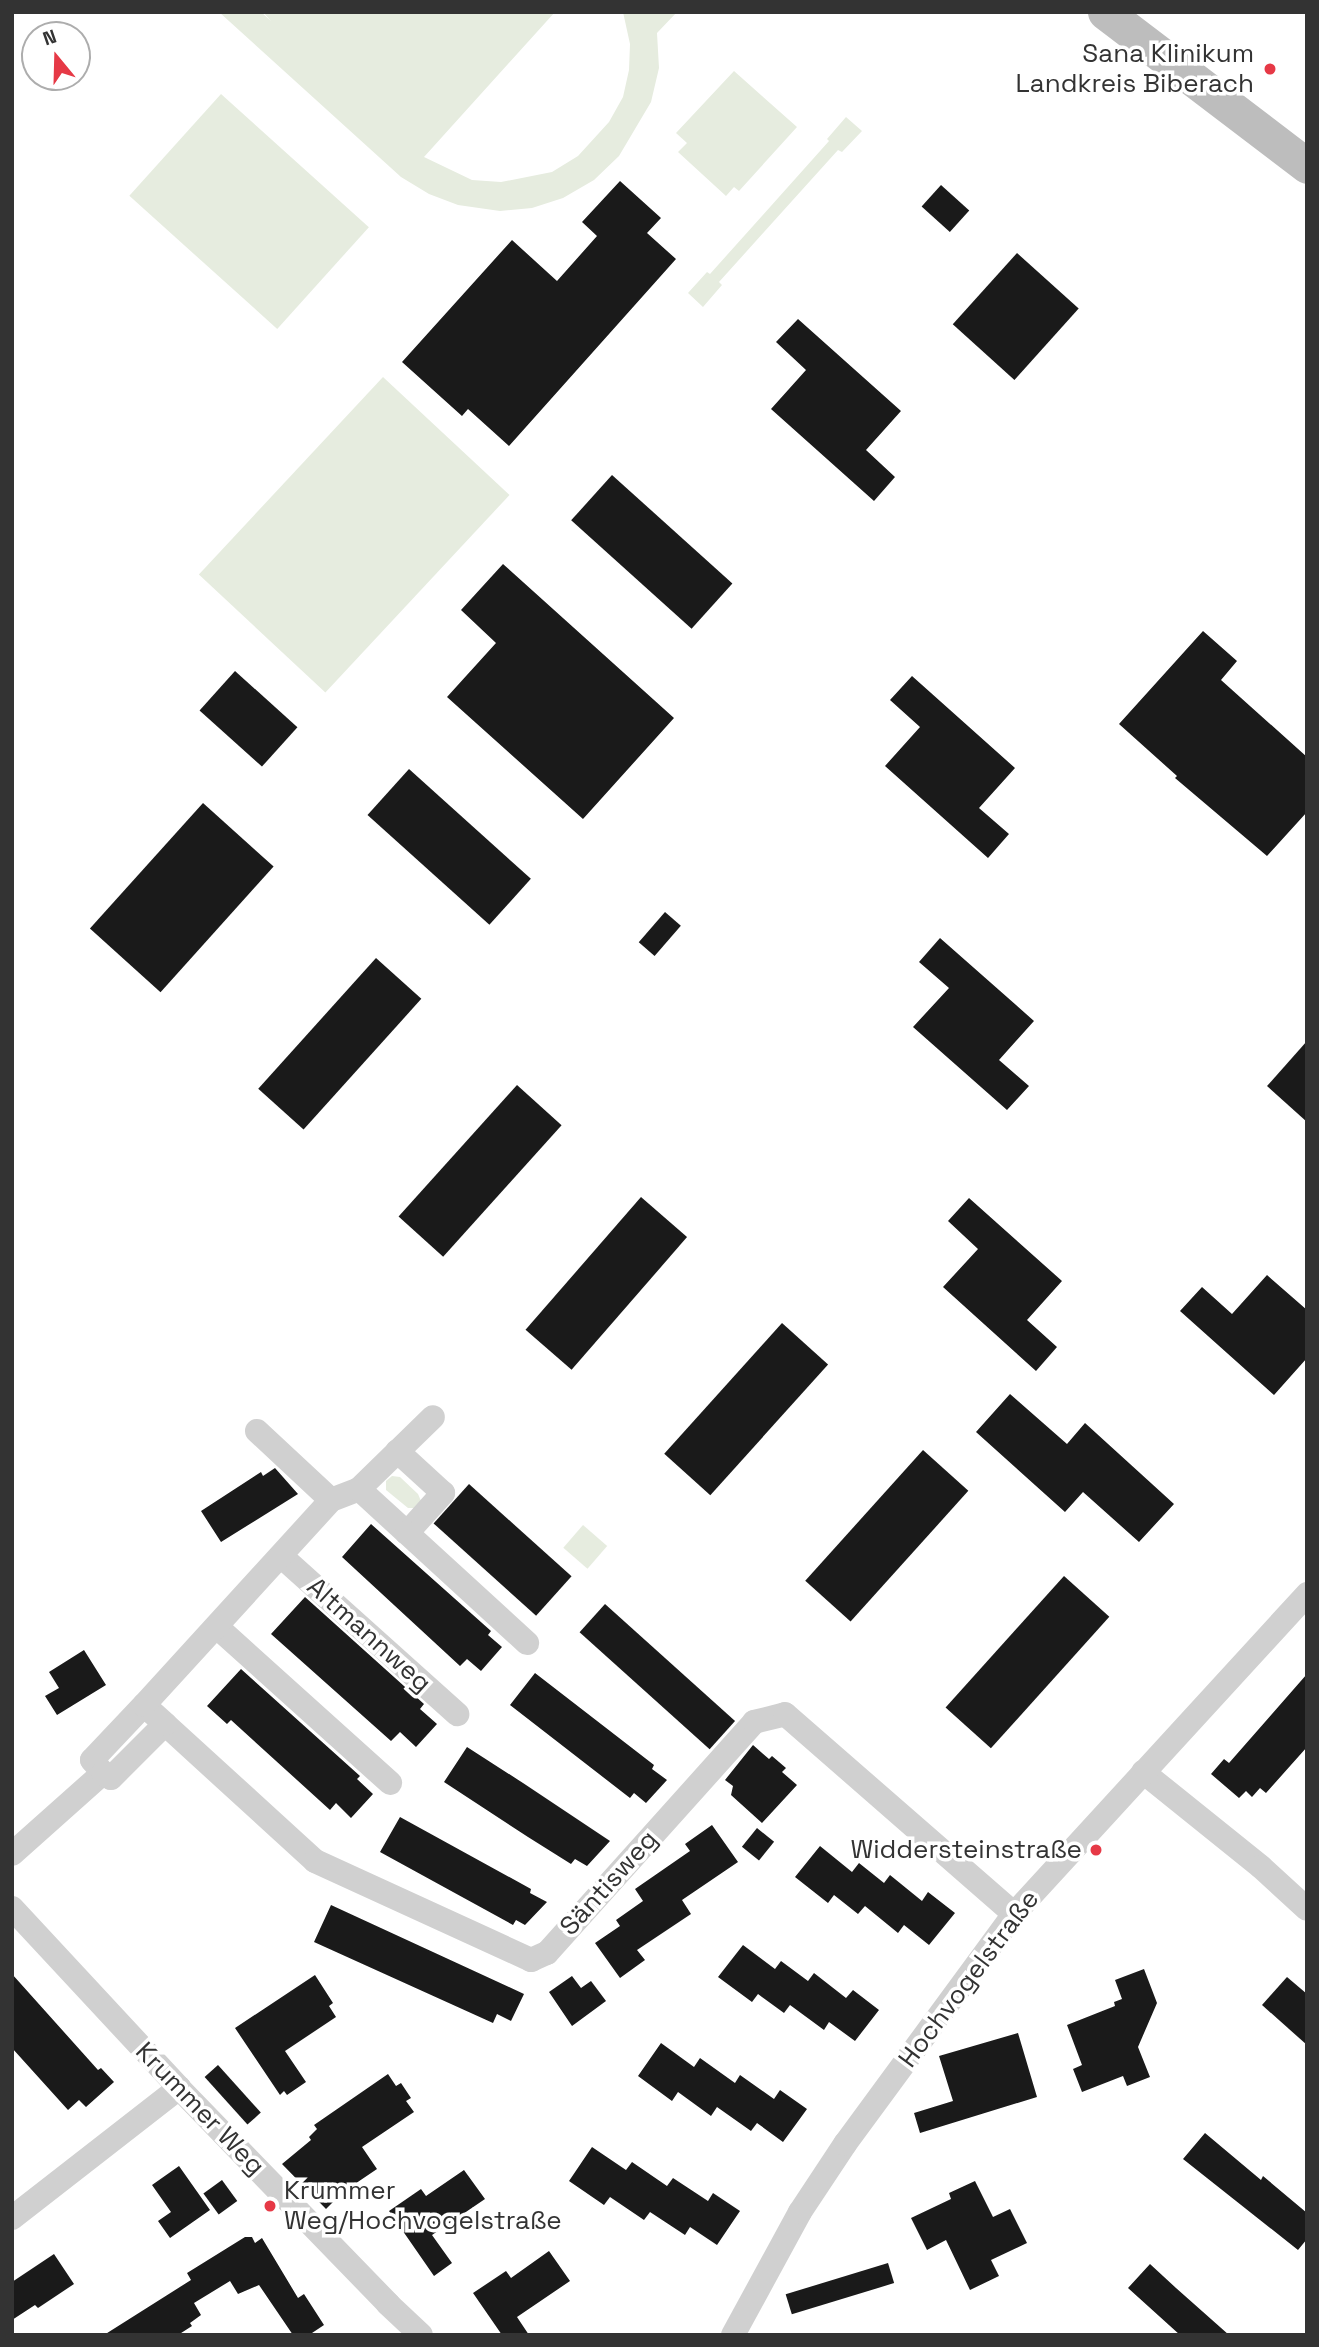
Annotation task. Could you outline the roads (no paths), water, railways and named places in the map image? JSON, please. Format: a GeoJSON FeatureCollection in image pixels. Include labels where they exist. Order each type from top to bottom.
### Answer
{"type":"FeatureCollection","features":[{"type":"Feature","properties":{"kind":"main road"},"geometry":{"type":"LineString","coordinates":[[1105,12],[1307,166]]}},
{"type":"Feature","properties":{"kind":"street"},"geometry":{"type":"LineString","coordinates":[[144,1705],[165,1724],[111,1778],[92,1760],[144,1705],[217,1628],[331,1500],[359,1489],[433,1417]]}},
{"type":"Feature","properties":{"kind":"street"},"geometry":{"type":"LineString","coordinates":[[257,1431],[331,1500]]}},
{"type":"Feature","properties":{"kind":"street"},"geometry":{"type":"LineString","coordinates":[[397,1451],[443,1493],[407,1533]]}},
{"type":"Feature","properties":{"kind":"street"},"geometry":{"type":"LineString","coordinates":[[359,1489],[527,1643]]}},
{"type":"Feature","properties":{"kind":"street","name":"Altmannweg"},"geometry":{"type":"LineString","coordinates":[[281,1556],[457,1714]]}},
{"type":"Feature","properties":{"kind":"street","name":"Hochvogelstraße"},"geometry":{"type":"LineString","coordinates":[[733,2335],[800,2212],[838,2155],[1014,1914],[1307,1594]]}},
{"type":"Feature","properties":{"kind":"street"},"geometry":{"type":"LineString","coordinates":[[217,1628],[390,1783]]}},
{"type":"Feature","properties":{"kind":"street","name":"Säntisweg"},"geometry":{"type":"LineString","coordinates":[[165,1724],[314,1861],[531,1960],[547,1953],[754,1722],[785,1714],[1014,1914]]}},
{"type":"Feature","properties":{"kind":"street"},"geometry":{"type":"LineString","coordinates":[[1143,1772],[1261,1867],[1307,1909]]}},
{"type":"Feature","properties":{"kind":"street"},"geometry":{"type":"LineString","coordinates":[[12,1854],[103,1773]]}},
{"type":"Feature","properties":{"kind":"street","name":"Krummer Weg"},"geometry":{"type":"LineString","coordinates":[[12,1909],[179,2088],[421,2335]]}},
{"type":"Feature","properties":{"kind":"street"},"geometry":{"type":"LineString","coordinates":[[12,2218],[179,2088]]}},
{"type":"Feature","properties":{"kind":"place","name":"Sana Klinikum Landkreis Biberach"},"geometry":{"type":"Point","coordinates":[1270,69]}},
{"type":"Feature","properties":{"kind":"place","name":"Widdersteinstraße"},"geometry":{"type":"Point","coordinates":[1096,1850]}},
{"type":"Feature","properties":{"kind":"place","name":"Krummer Weg/Hochvogelstraße"},"geometry":{"type":"Point","coordinates":[270,2206]}}]}
